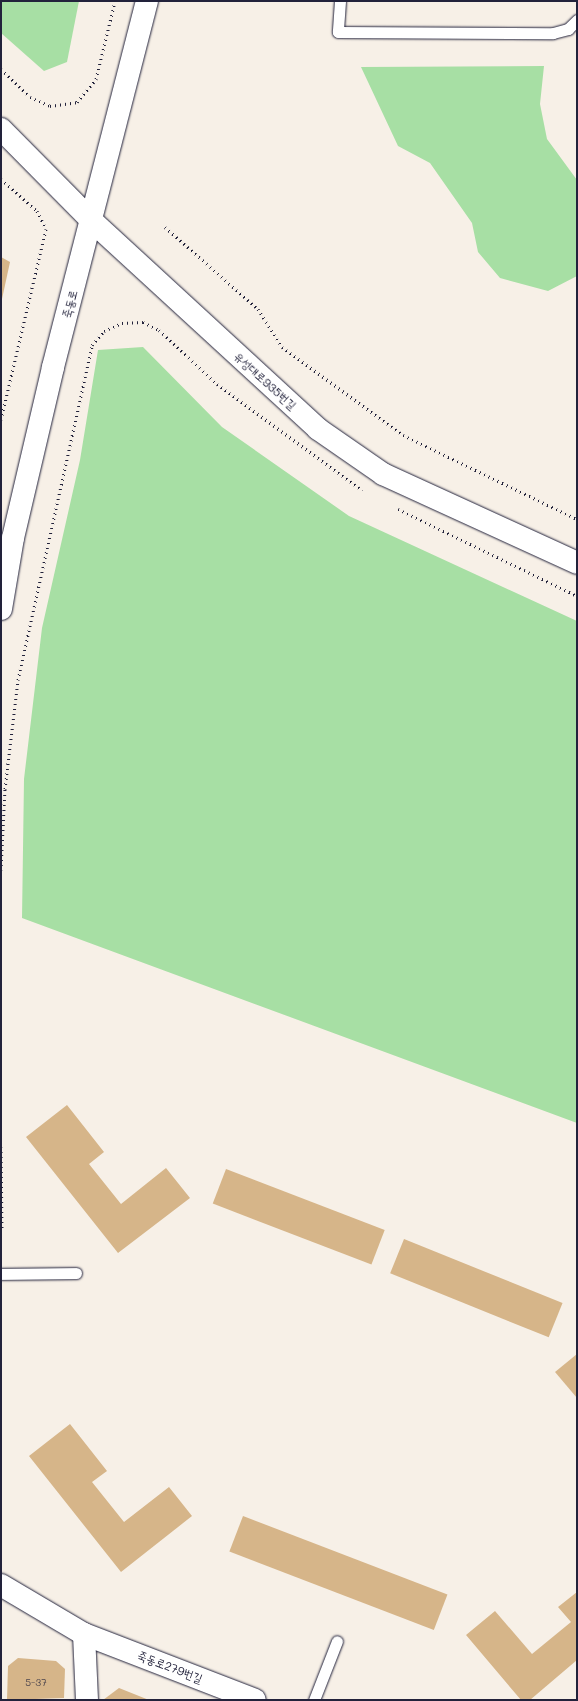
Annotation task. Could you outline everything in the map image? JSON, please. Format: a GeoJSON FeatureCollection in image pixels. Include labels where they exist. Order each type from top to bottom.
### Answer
{"type":"FeatureCollection","features":[{"type":"Feature","properties":{"kind":"street","name":"죽동로"},"geometry":{"type":"LineString","coordinates":[[1,609],[13,538],[51,376],[147,1]]}},
{"type":"Feature","properties":{"kind":"street","name":"유성대로935번길"},"geometry":{"type":"LineString","coordinates":[[1,129],[92,221],[326,434],[383,474],[577,563]]}},
{"type":"Feature","properties":{"kind":"street","name":"죽동로279번길"},"geometry":{"type":"LineString","coordinates":[[1,1586],[84,1634],[255,1700]]}},
{"type":"Feature","properties":{"kind":"street"},"geometry":{"type":"LineString","coordinates":[[84,1634],[87,1700]]}},
{"type":"Feature","properties":{"kind":"lane"},"geometry":{"type":"LineString","coordinates":[[340,1],[338,32],[553,33],[568,29],[577,20]]}},
{"type":"Feature","properties":{"kind":"lane"},"geometry":{"type":"LineString","coordinates":[[1,1274],[76,1274]]}},
{"type":"Feature","properties":{"kind":"lane"},"geometry":{"type":"LineString","coordinates":[[314,1700],[337,1641]]}},
{"type":"Feature","properties":{"kind":"path"},"geometry":{"type":"LineString","coordinates":[[1,68],[30,97],[50,106],[77,102],[96,79],[115,1]]}},
{"type":"Feature","properties":{"kind":"path"},"geometry":{"type":"LineString","coordinates":[[1,179],[37,211],[46,229],[1,420]]}},
{"type":"Feature","properties":{"kind":"path"},"geometry":{"type":"LineString","coordinates":[[165,227],[258,309],[282,347],[404,436],[577,519]]}},
{"type":"Feature","properties":{"kind":"path"},"geometry":{"type":"LineString","coordinates":[[1,870],[5,789],[18,680],[92,344],[104,331],[122,323],[143,322],[159,330],[217,384],[297,447],[369,494]]}},
{"type":"Feature","properties":{"kind":"path"},"geometry":{"type":"LineString","coordinates":[[394,507],[577,596]]}},
{"type":"Feature","properties":{"kind":"path"},"geometry":{"type":"LineString","coordinates":[[1,1147],[2,1228]]}},
{"type":"Feature","properties":{"kind":"green space"},"geometry":{"type":"Polygon","coordinates":[[[1,1],[79,1],[67,62],[44,71],[1,33],[1,1]]]}},
{"type":"Feature","properties":{"kind":"green space"},"geometry":{"type":"Polygon","coordinates":[[[544,66],[540,104],[547,139],[577,180],[577,276],[548,291],[500,278],[478,252],[472,223],[430,163],[398,146],[361,67],[544,66]]]}},
{"type":"Feature","properties":{"kind":"green space"},"geometry":{"type":"Polygon","coordinates":[[[143,347],[222,427],[349,516],[577,621],[577,1123],[22,918],[24,779],[42,628],[80,460],[98,350],[143,347]]]}},
{"type":"Feature","properties":{"kind":"building"},"geometry":{"type":"Polygon","coordinates":[[[1,257],[10,262],[2,299],[1,299],[1,257]]]}},
{"type":"Feature","properties":{"kind":"building"},"geometry":{"type":"Polygon","coordinates":[[[67,1105],[104,1152],[89,1164],[121,1204],[166,1168],[190,1198],[118,1253],[26,1137],[67,1105]]]}},
{"type":"Feature","properties":{"kind":"building"},"geometry":{"type":"Polygon","coordinates":[[[226,1169],[385,1230],[371,1264],[213,1204],[226,1169]]]}},
{"type":"Feature","properties":{"kind":"building"},"geometry":{"type":"Polygon","coordinates":[[[404,1239],[563,1303],[549,1337],[390,1273],[404,1239]]]}},
{"type":"Feature","properties":{"kind":"building"},"geometry":{"type":"Polygon","coordinates":[[[577,1354],[577,1398],[555,1372],[577,1354]]]}},
{"type":"Feature","properties":{"kind":"building"},"geometry":{"type":"Polygon","coordinates":[[[70,1424],[107,1471],[92,1482],[124,1522],[169,1487],[192,1516],[121,1572],[29,1456],[70,1424]]]}},
{"type":"Feature","properties":{"kind":"building"},"geometry":{"type":"Polygon","coordinates":[[[243,1516],[447,1594],[434,1630],[229,1551],[243,1516]]]}},
{"type":"Feature","properties":{"kind":"building"},"geometry":{"type":"Polygon","coordinates":[[[577,1592],[577,1660],[530,1700],[521,1700],[466,1635],[495,1611],[532,1654],[571,1622],[558,1607],[577,1592]]]}},
{"type":"Feature","properties":{"kind":"building"},"geometry":{"type":"Polygon","coordinates":[[[18,1658],[56,1661],[65,1669],[64,1698],[7,1700],[8,1666],[18,1658]]]}},
{"type":"Feature","properties":{"kind":"building"},"geometry":{"type":"Polygon","coordinates":[[[119,1688],[149,1700],[103,1700],[119,1688]]]}}]}
